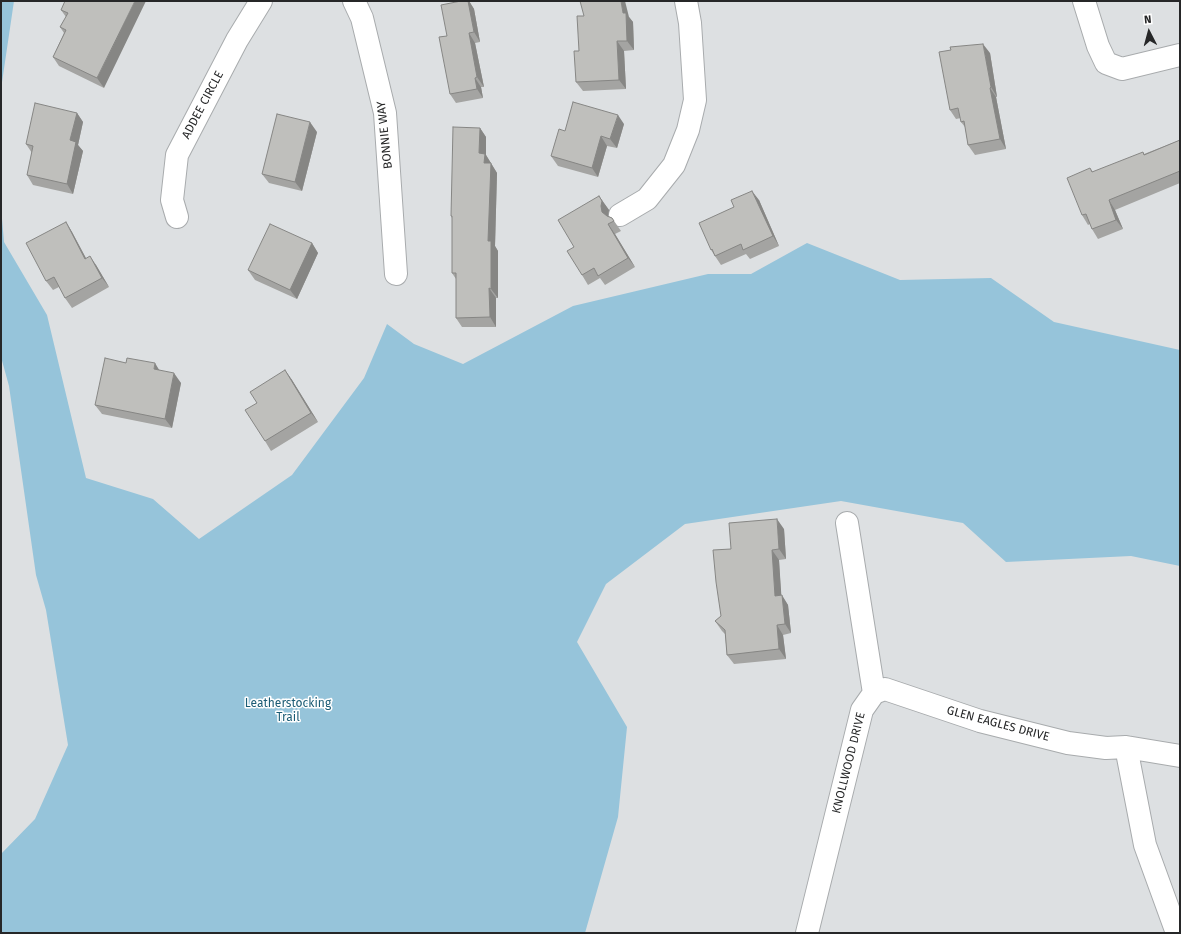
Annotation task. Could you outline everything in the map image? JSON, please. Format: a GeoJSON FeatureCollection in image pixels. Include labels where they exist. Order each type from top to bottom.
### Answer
{"type":"FeatureCollection","features":[{"type":"Feature","properties":{"kind":"street","name":"ADDEE CIRCLE"},"geometry":{"type":"LineString","coordinates":[[177,217],[172,200],[177,155],[237,40],[261,1]]}},
{"type":"Feature","properties":{"kind":"street","name":"BONNIE WAY"},"geometry":{"type":"LineString","coordinates":[[354,1],[362,18],[385,113],[396,274]]}},
{"type":"Feature","properties":{"kind":"street"},"geometry":{"type":"LineString","coordinates":[[620,216],[647,199],[674,165],[688,130],[695,100],[690,23],[686,1]]}},
{"type":"Feature","properties":{"kind":"street"},"geometry":{"type":"LineString","coordinates":[[1084,1],[1098,46],[1106,63],[1122,69],[1180,56]]}},
{"type":"Feature","properties":{"kind":"street"},"geometry":{"type":"LineString","coordinates":[[847,523],[874,693]]}},
{"type":"Feature","properties":{"kind":"street","name":"GLEN EAGLES DRIVE"},"geometry":{"type":"LineString","coordinates":[[874,693],[885,689],[980,721],[1068,743],[1106,748],[1126,747],[1180,756]]}},
{"type":"Feature","properties":{"kind":"street","name":"KNOLLWOOD DRIVE"},"geometry":{"type":"LineString","coordinates":[[808,933],[862,710],[874,693]]}},
{"type":"Feature","properties":{"kind":"street"},"geometry":{"type":"LineString","coordinates":[[1126,747],[1146,845],[1177,933]]}},
{"type":"Feature","properties":{"kind":"green space"},"geometry":{"type":"Polygon","coordinates":[[[1,1],[14,1],[1,89],[1,1]]]}},
{"type":"Feature","properties":{"kind":"green space","name":"Leatherstocking Trail"},"geometry":{"type":"Polygon","coordinates":[[[1,207],[4,242],[47,315],[86,478],[153,499],[199,539],[292,475],[364,378],[387,324],[414,344],[463,364],[573,306],[708,274],[751,274],[807,243],[900,280],[991,278],[1054,322],[1180,350],[1180,566],[1131,556],[1006,562],[963,523],[841,501],[685,524],[606,584],[577,642],[627,727],[618,817],[585,933],[1,933],[1,854],[35,819],[68,745],[46,610],[36,575],[9,386],[1,357],[1,207]]]}},
{"type":"Feature","properties":{"kind":"building"},"geometry":{"type":"Polygon","coordinates":[[[65,1],[135,1],[97,78],[53,57],[66,30],[60,27],[68,13],[61,10],[65,1]]]}},
{"type":"Feature","properties":{"kind":"building"},"geometry":{"type":"Polygon","coordinates":[[[468,1],[474,32],[469,33],[477,77],[475,78],[477,89],[450,94],[439,37],[447,36],[441,5],[468,1]]]}},
{"type":"Feature","properties":{"kind":"building"},"geometry":{"type":"Polygon","coordinates":[[[580,1],[621,1],[623,13],[626,13],[627,41],[617,41],[619,80],[576,82],[574,51],[579,51],[577,16],[584,16],[580,1]]]}},
{"type":"Feature","properties":{"kind":"building"},"geometry":{"type":"Polygon","coordinates":[[[983,44],[1000,139],[968,145],[964,121],[961,122],[958,108],[950,110],[939,52],[951,50],[950,47],[983,44]]]}},
{"type":"Feature","properties":{"kind":"building"},"geometry":{"type":"Polygon","coordinates":[[[573,102],[618,115],[610,139],[601,136],[592,168],[551,156],[559,129],[565,131],[573,102]]]}},
{"type":"Feature","properties":{"kind":"building"},"geometry":{"type":"Polygon","coordinates":[[[35,103],[77,113],[70,140],[76,142],[67,184],[27,175],[33,146],[26,144],[35,103]]]}},
{"type":"Feature","properties":{"kind":"building"},"geometry":{"type":"Polygon","coordinates":[[[277,114],[310,122],[295,182],[262,174],[277,114]]]}},
{"type":"Feature","properties":{"kind":"building"},"geometry":{"type":"Polygon","coordinates":[[[453,127],[480,128],[479,153],[485,154],[484,163],[491,163],[488,241],[491,241],[491,289],[489,288],[490,317],[456,318],[456,273],[452,273],[451,216],[453,127]]]}},
{"type":"Feature","properties":{"kind":"building"},"geometry":{"type":"Polygon","coordinates":[[[1180,140],[1180,171],[1109,200],[1116,220],[1092,229],[1086,214],[1082,215],[1067,178],[1090,168],[1092,172],[1143,152],[1144,155],[1180,140]]]}},
{"type":"Feature","properties":{"kind":"building"},"geometry":{"type":"Polygon","coordinates":[[[752,191],[773,236],[743,250],[741,244],[715,256],[699,223],[734,207],[731,200],[752,191]]]}},
{"type":"Feature","properties":{"kind":"building"},"geometry":{"type":"Polygon","coordinates":[[[599,196],[602,201],[602,212],[614,221],[608,224],[628,258],[598,276],[594,268],[582,275],[567,251],[574,247],[558,220],[599,196]]]}},
{"type":"Feature","properties":{"kind":"building"},"geometry":{"type":"Polygon","coordinates":[[[66,222],[85,259],[90,256],[102,278],[65,298],[54,277],[46,281],[26,243],[66,222]]]}},
{"type":"Feature","properties":{"kind":"building"},"geometry":{"type":"Polygon","coordinates":[[[270,224],[312,243],[290,290],[248,270],[270,224]]]}},
{"type":"Feature","properties":{"kind":"building"},"geometry":{"type":"Polygon","coordinates":[[[105,358],[126,363],[127,358],[155,363],[154,369],[174,373],[165,419],[95,405],[105,358]]]}},
{"type":"Feature","properties":{"kind":"building"},"geometry":{"type":"Polygon","coordinates":[[[285,370],[311,413],[265,441],[245,410],[257,403],[250,392],[285,370]]]}},
{"type":"Feature","properties":{"kind":"building"},"geometry":{"type":"Polygon","coordinates":[[[777,519],[779,549],[772,550],[775,596],[782,595],[785,624],[777,625],[779,649],[727,655],[725,630],[715,621],[721,616],[713,550],[731,549],[729,523],[777,519]]]}}]}
